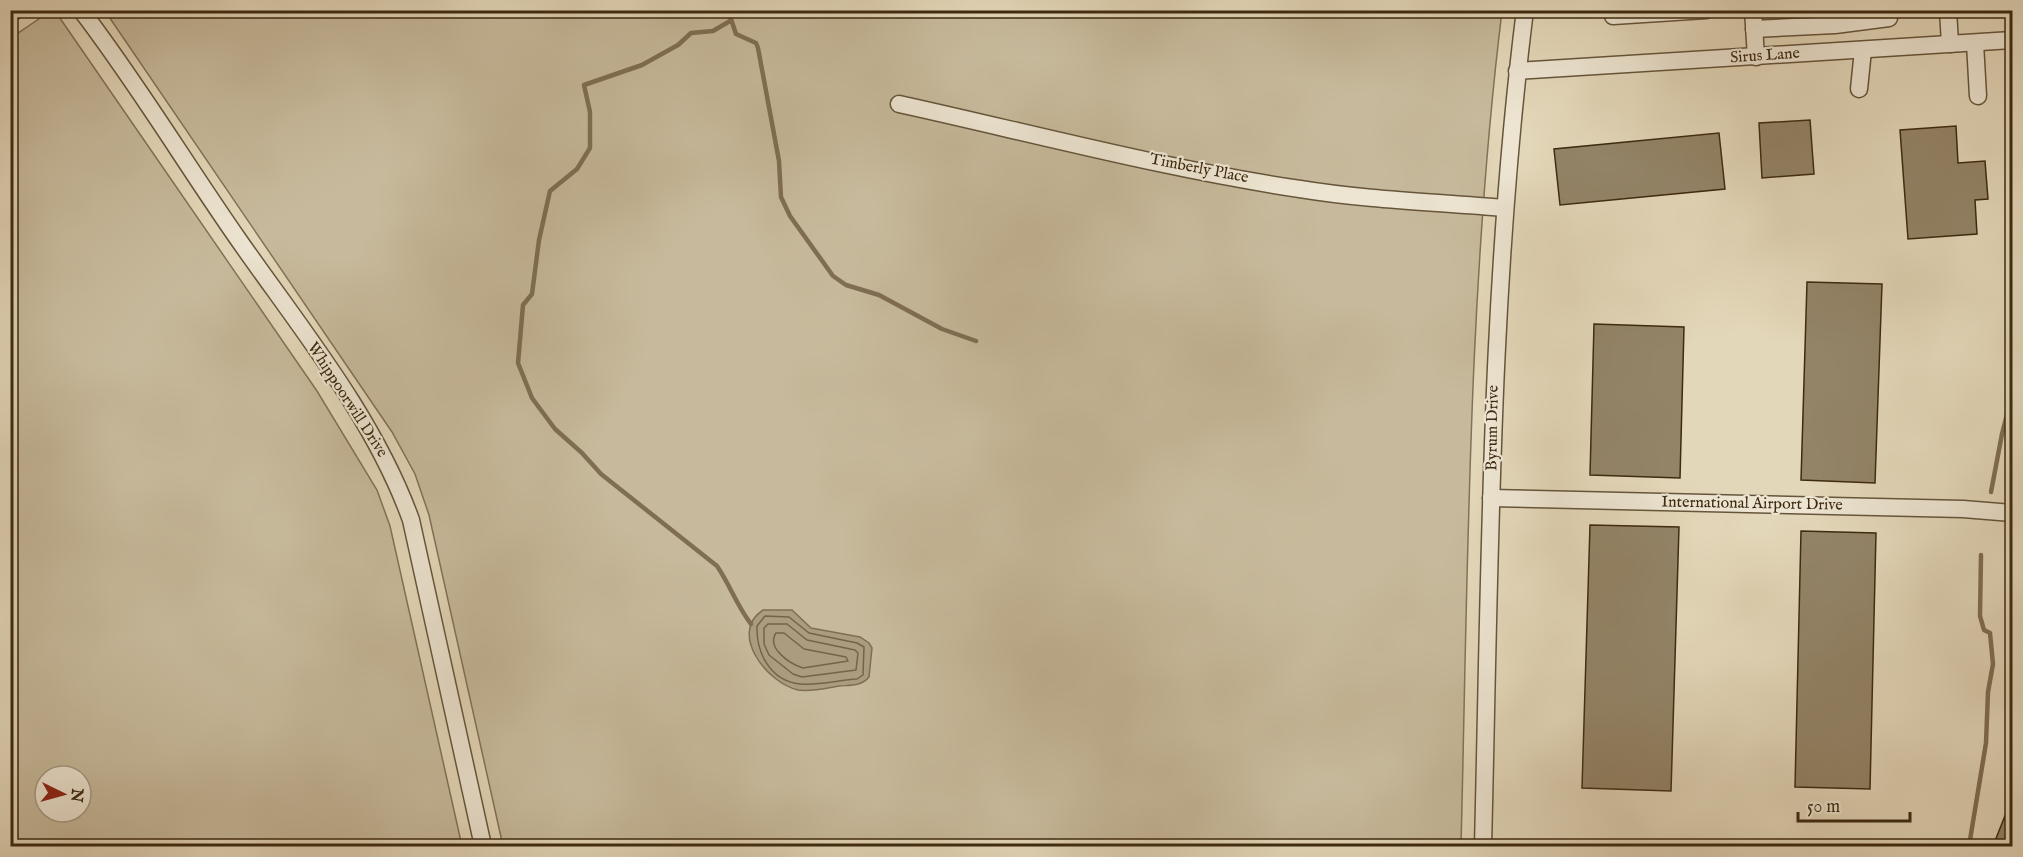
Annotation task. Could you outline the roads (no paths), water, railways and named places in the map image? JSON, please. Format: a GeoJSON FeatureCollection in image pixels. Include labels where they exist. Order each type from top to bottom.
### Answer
{"type":"FeatureCollection","features":[{"type":"Feature","properties":{"kind":"street"},"geometry":{"type":"LineString","coordinates":[[10,15],[16,10]]}},
{"type":"Feature","properties":{"kind":"street","name":"Whippoorwill Drive"},"geometry":{"type":"LineString","coordinates":[[81,10],[335,379],[376,442],[397,482],[411,520],[483,846]]}},
{"type":"Feature","properties":{"kind":"street","name":"Byrum Drive"},"geometry":{"type":"LineString","coordinates":[[1483,846],[1494,357],[1504,208],[1525,10]]}},
{"type":"Feature","properties":{"kind":"street"},"geometry":{"type":"LineString","coordinates":[[1613,16],[1706,10]]}},
{"type":"Feature","properties":{"kind":"street"},"geometry":{"type":"LineString","coordinates":[[1753,10],[1756,57]]}},
{"type":"Feature","properties":{"kind":"street"},"geometry":{"type":"LineString","coordinates":[[1754,28],[1835,25],[1889,18],[1889,10]]}},
{"type":"Feature","properties":{"kind":"street"},"geometry":{"type":"LineString","coordinates":[[1948,10],[1950,44]]}},
{"type":"Feature","properties":{"kind":"street","name":"Sirus Lane"},"geometry":{"type":"LineString","coordinates":[[1517,71],[2013,40]]}},
{"type":"Feature","properties":{"kind":"street"},"geometry":{"type":"LineString","coordinates":[[1975,43],[1978,96]]}},
{"type":"Feature","properties":{"kind":"street"},"geometry":{"type":"LineString","coordinates":[[1859,89],[1863,50]]}},
{"type":"Feature","properties":{"kind":"street","name":"Timberly Place"},"geometry":{"type":"LineString","coordinates":[[898,104],[1140,158],[1297,189],[1345,196],[1504,208]]}},
{"type":"Feature","properties":{"kind":"street","name":"International Airport Drive"},"geometry":{"type":"LineString","coordinates":[[1491,498],[1963,509],[2013,513]]}},
{"type":"Feature","properties":{"kind":"water"},"geometry":{"type":"Polygon","coordinates":[[[763,610],[792,610],[811,628],[860,637],[872,648],[869,677],[856,684],[813,690],[798,690],[786,685],[764,668],[751,644],[749,631],[753,620],[763,610]]]}},
{"type":"Feature","properties":{"kind":"waterway"},"geometry":{"type":"LineString","coordinates":[[728,10],[736,34],[756,43],[758,48],[779,161],[781,197],[790,216],[833,276],[846,285],[879,295],[942,329],[976,341]]}},
{"type":"Feature","properties":{"kind":"waterway"},"geometry":{"type":"LineString","coordinates":[[730,21],[713,31],[691,33],[678,45],[642,65],[584,85],[590,112],[590,148],[577,169],[550,191],[539,240],[532,294],[523,305],[518,363],[532,398],[555,429],[601,474],[717,566],[751,624]]}},
{"type":"Feature","properties":{"kind":"waterway"},"geometry":{"type":"LineString","coordinates":[[1991,492],[2012,395]]}},
{"type":"Feature","properties":{"kind":"waterway"},"geometry":{"type":"LineString","coordinates":[[1969,846],[1986,743],[1988,692],[1993,664],[1990,633],[1984,630],[1980,616],[1981,555]]}}]}
